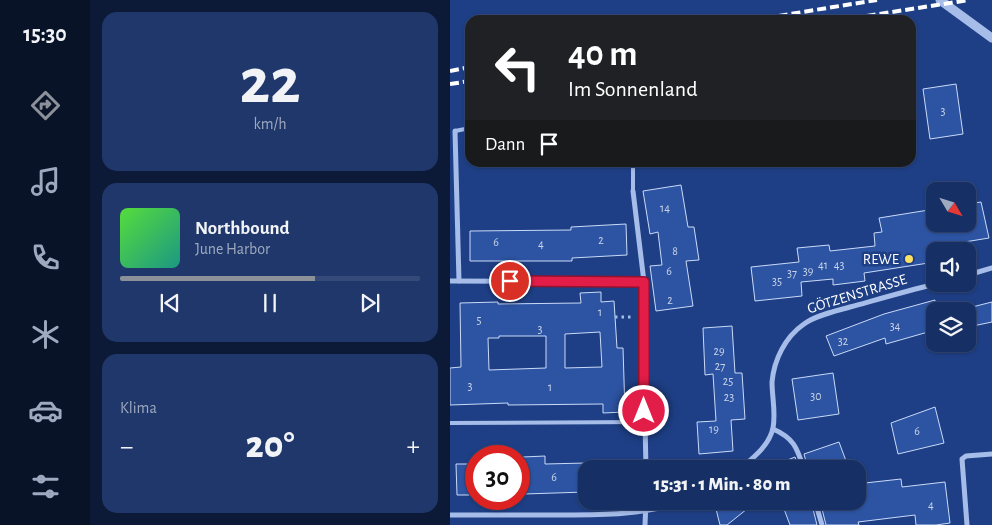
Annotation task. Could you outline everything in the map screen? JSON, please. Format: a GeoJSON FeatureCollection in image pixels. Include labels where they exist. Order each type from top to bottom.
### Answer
{"type":"FeatureCollection","features":[{"type":"Feature","properties":{"kind":"street"},"geometry":{"type":"LineString","coordinates":[[940,0],[992,38]]}},
{"type":"Feature","properties":{"kind":"street"},"geometry":{"type":"LineString","coordinates":[[455,131],[459,281]]}},
{"type":"Feature","properties":{"kind":"street"},"geometry":{"type":"LineString","coordinates":[[633,191],[644,282],[646,460]]}},
{"type":"Feature","properties":{"kind":"street"},"geometry":{"type":"LineString","coordinates":[[976,273],[992,268]]}},
{"type":"Feature","properties":{"kind":"street"},"geometry":{"type":"LineString","coordinates":[[450,281],[644,282]]}},
{"type":"Feature","properties":{"kind":"street","name":"GÖTZENSTRASSE"},"geometry":{"type":"LineString","coordinates":[[773,428],[774,398],[772,382],[775,364],[793,332],[806,322],[827,314],[926,286]]}},
{"type":"Feature","properties":{"kind":"street"},"geometry":{"type":"LineString","coordinates":[[751,460],[760,452],[773,428],[790,439],[798,451],[801,460]]}},
{"type":"Feature","properties":{"kind":"street"},"geometry":{"type":"LineString","coordinates":[[967,525],[962,459],[966,456],[992,454]]}},
{"type":"Feature","properties":{"kind":"street"},"geometry":{"type":"LineString","coordinates":[[450,515],[609,515],[656,510]]}},
{"type":"Feature","properties":{"kind":"street"},"geometry":{"type":"LineString","coordinates":[[818,510],[822,525]]}},
{"type":"Feature","properties":{"kind":"street"},"geometry":{"type":"LineString","coordinates":[[645,525],[646,512]]}},
{"type":"Feature","properties":{"kind":"lane"},"geometry":{"type":"LineString","coordinates":[[455,131],[465,129]]}},
{"type":"Feature","properties":{"kind":"lane"},"geometry":{"type":"LineString","coordinates":[[633,167],[633,191]]}},
{"type":"Feature","properties":{"kind":"lane"},"geometry":{"type":"LineString","coordinates":[[450,423],[645,422]]}},
{"type":"Feature","properties":{"kind":"path"},"geometry":{"type":"LineString","coordinates":[[615,318],[644,316]]}},
{"type":"Feature","properties":{"kind":"building"},"geometry":{"type":"Polygon","coordinates":[[[956,84],[963,134],[930,139],[923,89],[956,84]]]}},
{"type":"Feature","properties":{"kind":"building"},"geometry":{"type":"Polygon","coordinates":[[[681,185],[688,227],[694,227],[699,260],[686,261],[693,306],[656,311],[650,266],[662,265],[658,232],[650,234],[643,191],[681,185]]]}},
{"type":"Feature","properties":{"kind":"building"},"geometry":{"type":"Polygon","coordinates":[[[981,202],[989,238],[964,242],[926,242],[926,263],[864,273],[865,281],[833,285],[833,279],[801,282],[802,296],[755,301],[751,267],[799,262],[797,248],[829,245],[830,251],[875,246],[874,233],[882,232],[879,218],[926,210],[926,232],[976,232],[976,203],[981,202]]]}},
{"type":"Feature","properties":{"kind":"building"},"geometry":{"type":"Polygon","coordinates":[[[626,224],[627,255],[572,258],[572,261],[470,261],[470,231],[571,230],[571,227],[626,224]]]}},
{"type":"Feature","properties":{"kind":"building"},"geometry":{"type":"Polygon","coordinates":[[[601,292],[601,302],[614,301],[617,348],[623,348],[625,412],[603,413],[603,404],[508,405],[508,403],[450,405],[450,368],[461,367],[460,303],[581,303],[580,293],[601,292]],[[600,332],[565,334],[565,368],[602,367],[600,332]],[[499,336],[499,338],[488,338],[489,370],[546,368],[546,336],[499,336]]]}},
{"type":"Feature","properties":{"kind":"building"},"geometry":{"type":"Polygon","coordinates":[[[926,302],[926,333],[886,344],[885,338],[834,356],[826,336],[884,314],[926,302]]]}},
{"type":"Feature","properties":{"kind":"building"},"geometry":{"type":"Polygon","coordinates":[[[992,302],[992,322],[976,325],[976,306],[992,302]]]}},
{"type":"Feature","properties":{"kind":"building"},"geometry":{"type":"Polygon","coordinates":[[[732,326],[735,373],[742,373],[745,419],[731,420],[733,451],[699,454],[697,422],[716,421],[713,374],[705,375],[703,328],[732,326]]]}},
{"type":"Feature","properties":{"kind":"building"},"geometry":{"type":"Polygon","coordinates":[[[833,373],[839,414],[798,420],[792,379],[833,373]]]}},
{"type":"Feature","properties":{"kind":"building"},"geometry":{"type":"Polygon","coordinates":[[[935,407],[944,443],[898,454],[891,423],[935,407]]]}},
{"type":"Feature","properties":{"kind":"building"},"geometry":{"type":"Polygon","coordinates":[[[839,442],[846,460],[806,460],[804,454],[839,442]]]}},
{"type":"Feature","properties":{"kind":"building"},"geometry":{"type":"Polygon","coordinates":[[[545,456],[545,464],[578,463],[578,492],[530,494],[530,457],[545,456]]]}},
{"type":"Feature","properties":{"kind":"building"},"geometry":{"type":"Polygon","coordinates":[[[456,464],[465,464],[465,495],[457,495],[456,464]]]}},
{"type":"Feature","properties":{"kind":"building"},"geometry":{"type":"Polygon","coordinates":[[[901,479],[902,487],[945,482],[950,523],[916,525],[915,515],[858,522],[859,525],[826,525],[822,510],[866,510],[866,483],[901,479]]]}},
{"type":"Feature","properties":{"kind":"building"},"geometry":{"type":"Polygon","coordinates":[[[716,510],[746,510],[727,525],[720,525],[716,510]]]}},
{"type":"Feature","properties":{"kind":"building"},"geometry":{"type":"Polygon","coordinates":[[[784,510],[813,510],[817,525],[790,525],[784,510]]]}},
{"type":"Feature","properties":{"kind":"railway"},"geometry":{"type":"LineString","coordinates":[[784,15],[877,0]]}},
{"type":"Feature","properties":{"kind":"railway"},"geometry":{"type":"LineString","coordinates":[[873,15],[969,0]]}},
{"type":"Feature","properties":{"kind":"railway"},"geometry":{"type":"LineString","coordinates":[[450,71],[465,68]]}},
{"type":"Feature","properties":{"kind":"railway"},"geometry":{"type":"LineString","coordinates":[[450,84],[465,82]]}},
{"type":"Feature","properties":{"kind":"place","name":"REWE"},"geometry":{"type":"Point","coordinates":[909,259]}},
{"type":"Feature","properties":{"kind":"route"},"geometry":{"type":"LineString","coordinates":[[510,281],[644,282],[644,411]]}}]}
